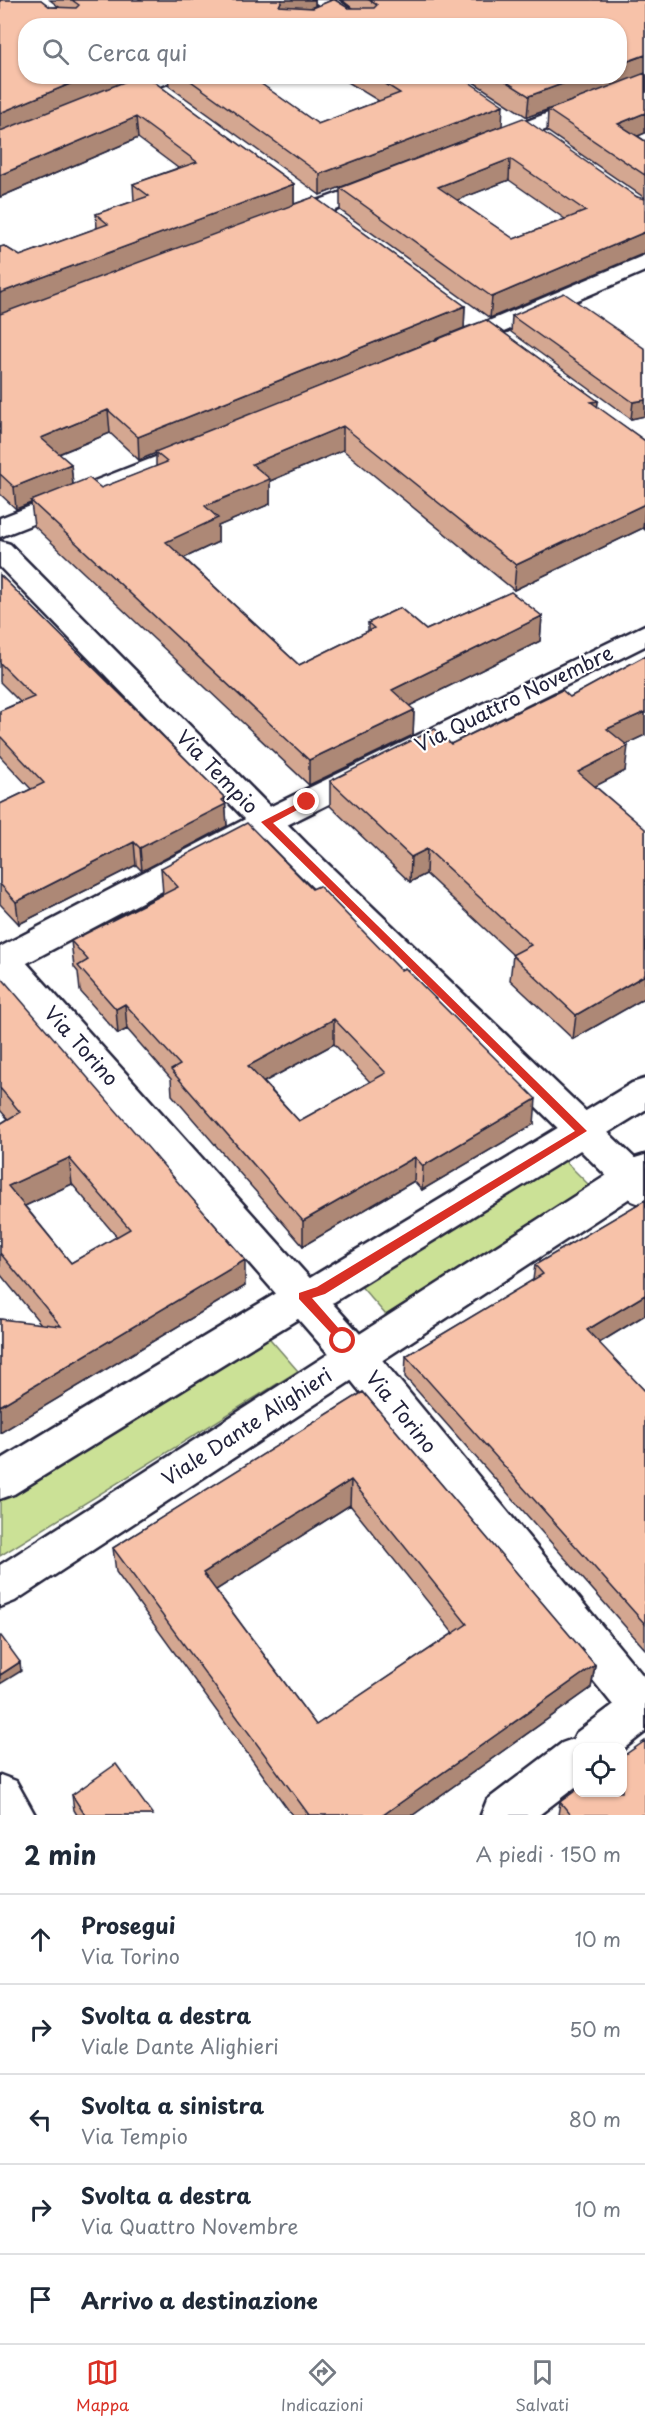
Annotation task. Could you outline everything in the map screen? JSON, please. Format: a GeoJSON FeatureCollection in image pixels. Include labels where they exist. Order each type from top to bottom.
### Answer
{"type":"FeatureCollection","features":[{"type":"Feature","properties":{"kind":"street"},"geometry":{"type":"LineString","coordinates":[[324,8],[346,18]]}},
{"type":"Feature","properties":{"kind":"street"},"geometry":{"type":"LineString","coordinates":[[472,150],[645,83]]}},
{"type":"Feature","properties":{"kind":"street"},"geometry":{"type":"LineString","coordinates":[[93,106],[153,84]]}},
{"type":"Feature","properties":{"kind":"street"},"geometry":{"type":"LineString","coordinates":[[500,113],[546,143]]}},
{"type":"Feature","properties":{"kind":"street"},"geometry":{"type":"LineString","coordinates":[[262,230],[308,202],[396,179]]}},
{"type":"Feature","properties":{"kind":"street"},"geometry":{"type":"LineString","coordinates":[[308,202],[344,229]]}},
{"type":"Feature","properties":{"kind":"street"},"geometry":{"type":"LineString","coordinates":[[432,354],[645,262]]}},
{"type":"Feature","properties":{"kind":"street"},"geometry":{"type":"LineString","coordinates":[[0,528],[221,438]]}},
{"type":"Feature","properties":{"kind":"street","name":"Via Tempio"},"geometry":{"type":"LineString","coordinates":[[0,550],[266,822],[582,1131],[640,1179]]}},
{"type":"Feature","properties":{"kind":"street","name":"Via Quattro Novembre"},"geometry":{"type":"LineString","coordinates":[[2,961],[266,822],[645,634]]}},
{"type":"Feature","properties":{"kind":"street","name":"Via Torino"},"geometry":{"type":"LineString","coordinates":[[2,961],[355,1356],[644,1708]]}},
{"type":"Feature","properties":{"kind":"street"},"geometry":{"type":"LineString","coordinates":[[0,1481],[303,1296],[321,1291],[645,1093]]}},
{"type":"Feature","properties":{"kind":"street","name":"Viale Dante Alighieri"},"geometry":{"type":"LineString","coordinates":[[0,1588],[355,1356],[640,1179]]}},
{"type":"Feature","properties":{"kind":"street"},"geometry":{"type":"LineString","coordinates":[[598,1743],[644,1708]]}},
{"type":"Feature","properties":{"kind":"street"},"geometry":{"type":"LineString","coordinates":[[503,1815],[573,1762]]}},
{"type":"Feature","properties":{"kind":"street"},"geometry":{"type":"LineString","coordinates":[[0,1796],[12,1815]]}},
{"type":"Feature","properties":{"kind":"green space"},"geometry":{"type":"Polygon","coordinates":[[[562,1158],[592,1188],[386,1315],[357,1282],[562,1158]]]}},
{"type":"Feature","properties":{"kind":"green space"},"geometry":{"type":"Polygon","coordinates":[[[264,1332],[298,1371],[0,1556],[0,1493],[264,1332]]]}},
{"type":"Feature","properties":{"kind":"building"},"geometry":{"type":"Polygon","coordinates":[[[0,0],[41,0],[50,7],[76,8],[79,5],[72,0],[282,0],[279,6],[313,8],[335,0],[348,8],[374,8],[377,5],[369,0],[645,0],[645,55],[627,61],[627,18],[18,18],[18,84],[70,84],[0,113],[0,0]]]}},
{"type":"Feature","properties":{"kind":"building"},"geometry":{"type":"Polygon","coordinates":[[[645,73],[645,113],[618,124],[645,141],[645,175],[548,110],[616,84],[627,84],[627,80],[645,73]]]}},
{"type":"Feature","properties":{"kind":"building"},"geometry":{"type":"Polygon","coordinates":[[[119,84],[157,84],[294,184],[0,293],[0,247],[4,246],[20,256],[108,224],[96,214],[149,196],[133,184],[197,162],[136,117],[0,175],[0,131],[119,84]]]}},
{"type":"Feature","properties":{"kind":"building"},"geometry":{"type":"Polygon","coordinates":[[[195,84],[261,84],[318,124],[400,93],[386,84],[472,84],[503,105],[320,174],[195,84]]]}},
{"type":"Feature","properties":{"kind":"building"},"geometry":{"type":"Polygon","coordinates":[[[510,84],[562,84],[529,96],[510,84]]]}},
{"type":"Feature","properties":{"kind":"building"},"geometry":{"type":"Polygon","coordinates":[[[523,118],[637,197],[645,199],[645,232],[492,297],[340,188],[523,118]],[[510,159],[438,187],[514,239],[586,211],[510,159]]]}},
{"type":"Feature","properties":{"kind":"building"},"geometry":{"type":"Polygon","coordinates":[[[314,197],[465,306],[138,437],[108,410],[41,438],[71,464],[14,487],[0,474],[0,314],[314,197]]]}},
{"type":"Feature","properties":{"kind":"building"},"geometry":{"type":"Polygon","coordinates":[[[564,293],[645,349],[645,400],[633,402],[512,316],[564,293]]]}},
{"type":"Feature","properties":{"kind":"building"},"geometry":{"type":"Polygon","coordinates":[[[486,320],[598,401],[591,402],[645,441],[645,504],[516,565],[343,426],[252,464],[270,479],[205,506],[218,518],[166,542],[299,665],[374,628],[368,623],[400,608],[426,630],[511,592],[542,616],[392,690],[414,710],[309,760],[31,501],[89,478],[101,488],[167,462],[155,452],[486,320]]]}},
{"type":"Feature","properties":{"kind":"building"},"geometry":{"type":"Polygon","coordinates":[[[0,575],[225,798],[222,800],[226,804],[140,848],[134,842],[16,902],[0,884],[0,804],[44,783],[0,736],[0,711],[34,697],[0,663],[0,575]]]}},
{"type":"Feature","properties":{"kind":"building"},"geometry":{"type":"Polygon","coordinates":[[[645,656],[645,712],[607,729],[628,746],[578,772],[645,829],[645,975],[576,1015],[512,955],[531,945],[427,849],[411,857],[330,781],[435,729],[451,744],[562,690],[570,697],[645,656]]]}},
{"type":"Feature","properties":{"kind":"building"},"geometry":{"type":"Polygon","coordinates":[[[247,823],[312,889],[319,886],[401,970],[405,968],[536,1099],[423,1166],[415,1157],[303,1221],[171,1070],[180,1065],[125,1004],[116,1009],[78,966],[88,960],[71,941],[178,887],[161,868],[247,823]],[[334,1019],[248,1066],[299,1121],[386,1073],[334,1019]]]}},
{"type":"Feature","properties":{"kind":"building"},"geometry":{"type":"Polygon","coordinates":[[[0,976],[245,1260],[0,1406],[0,1319],[61,1326],[0,1253],[0,1124],[20,1112],[0,1088],[0,976]],[[69,1158],[8,1186],[71,1263],[130,1229],[69,1158]]]}},
{"type":"Feature","properties":{"kind":"building"},"geometry":{"type":"Polygon","coordinates":[[[645,1200],[645,1295],[587,1330],[645,1391],[645,1624],[406,1356],[543,1274],[535,1265],[645,1200]]]}},
{"type":"Feature","properties":{"kind":"building"},"geometry":{"type":"Polygon","coordinates":[[[363,1392],[595,1665],[383,1815],[309,1815],[113,1548],[363,1392]],[[351,1480],[203,1573],[316,1725],[467,1624],[351,1480]]]}},
{"type":"Feature","properties":{"kind":"building"},"geometry":{"type":"Polygon","coordinates":[[[0,1636],[20,1662],[0,1675],[0,1636]]]}},
{"type":"Feature","properties":{"kind":"building"},"geometry":{"type":"Polygon","coordinates":[[[645,1741],[645,1815],[571,1815],[560,1802],[573,1793],[573,1797],[627,1797],[627,1754],[645,1741]]]}},
{"type":"Feature","properties":{"kind":"building"},"geometry":{"type":"Polygon","coordinates":[[[116,1764],[153,1815],[85,1815],[72,1795],[116,1764]]]}},
{"type":"Feature","properties":{"kind":"route"},"geometry":{"type":"LineString","coordinates":[[307,802],[266,822],[582,1131],[321,1291],[303,1296],[343,1341]]}}]}
